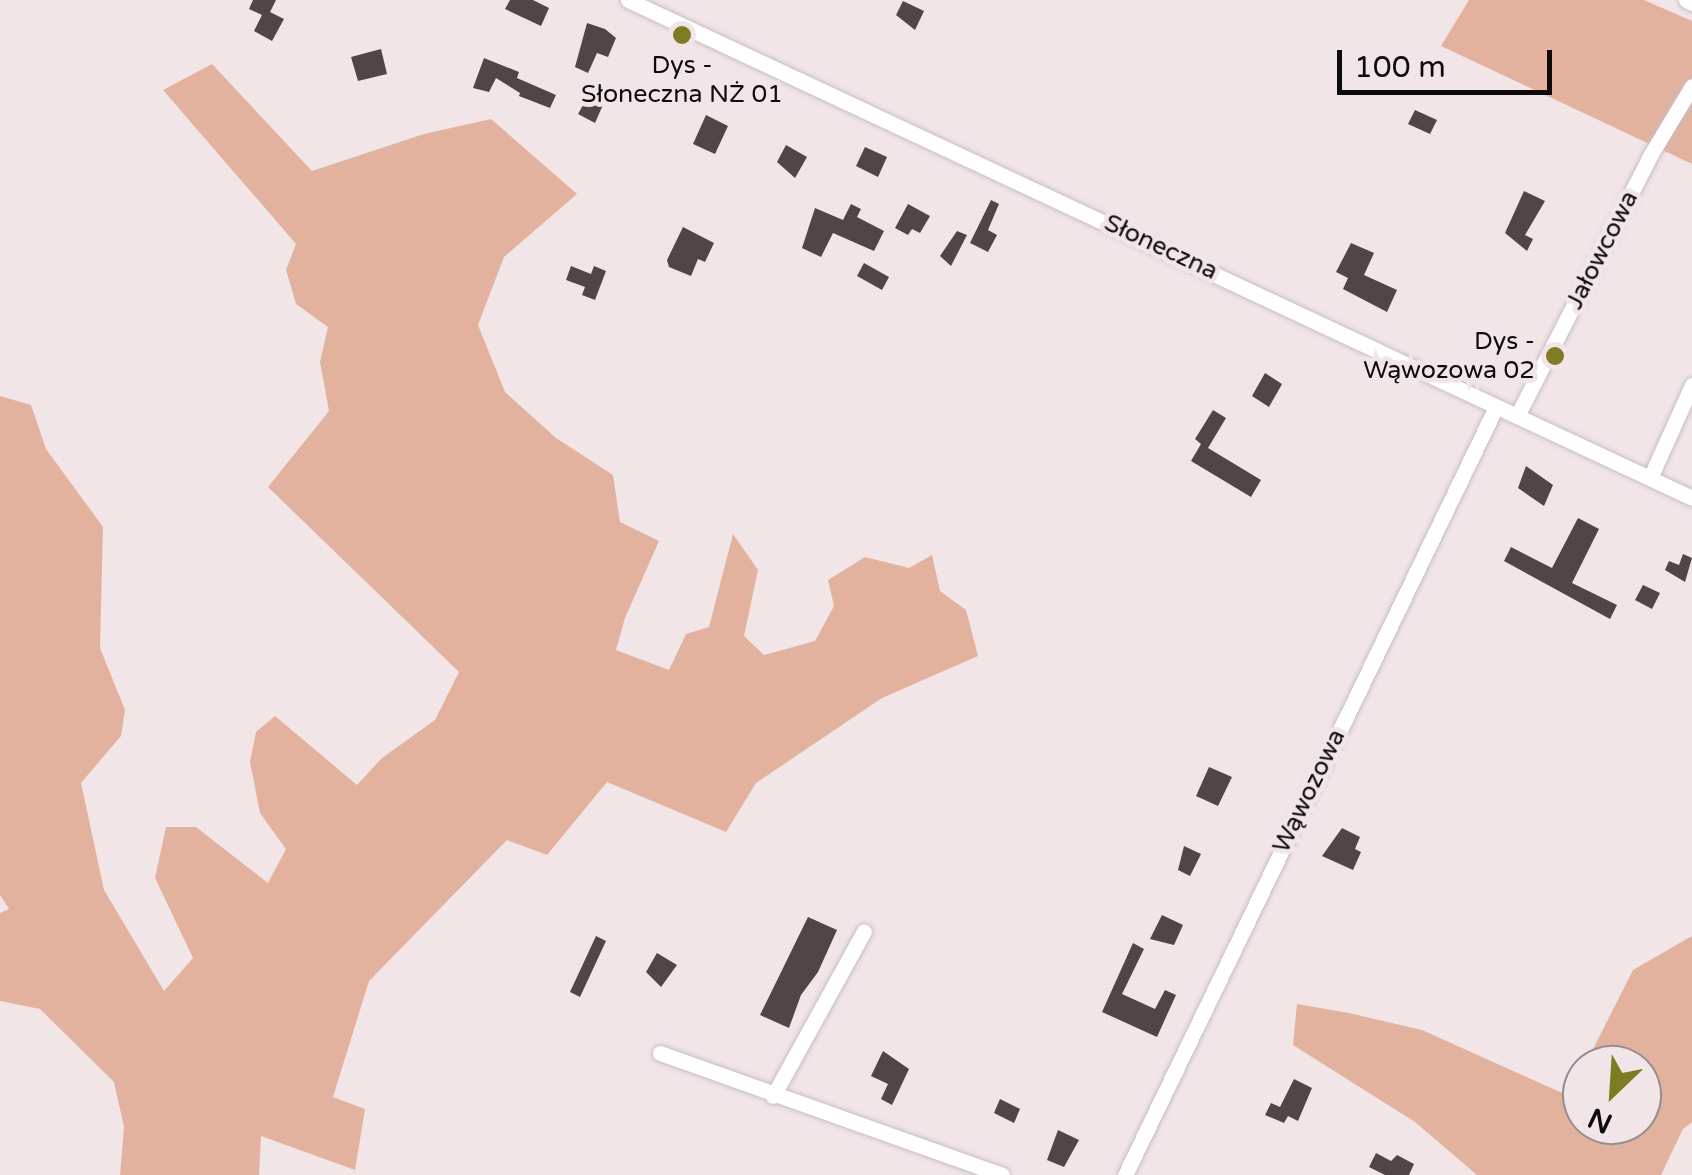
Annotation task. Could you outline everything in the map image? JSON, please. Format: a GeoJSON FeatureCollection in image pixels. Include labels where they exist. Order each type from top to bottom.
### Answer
{"type":"FeatureCollection","features":[{"type":"Feature","properties":{"kind":"street","name":"Słoneczna"},"geometry":{"type":"LineString","coordinates":[[628,0],[1692,498]]}},
{"type":"Feature","properties":{"kind":"street","name":"Jałowcowa"},"geometry":{"type":"LineString","coordinates":[[1517,416],[1651,154],[1692,86]]}},
{"type":"Feature","properties":{"kind":"street"},"geometry":{"type":"LineString","coordinates":[[1650,478],[1692,386]]}},
{"type":"Feature","properties":{"kind":"street","name":"Wąwozowa"},"geometry":{"type":"LineString","coordinates":[[1124,1175],[1496,407]]}},
{"type":"Feature","properties":{"kind":"street"},"geometry":{"type":"LineString","coordinates":[[773,1096],[864,931]]}},
{"type":"Feature","properties":{"kind":"street"},"geometry":{"type":"LineString","coordinates":[[660,1053],[1002,1175]]}},
{"type":"Feature","properties":{"kind":"shaded area"},"geometry":{"type":"Polygon","coordinates":[[[1469,0],[1644,0],[1692,21],[1692,164],[1441,46],[1469,0]]]}},
{"type":"Feature","properties":{"kind":"shaded area"},"geometry":{"type":"Polygon","coordinates":[[[212,64],[312,171],[424,134],[491,119],[577,194],[504,257],[478,325],[505,392],[556,438],[613,475],[620,522],[659,541],[625,618],[616,650],[669,670],[686,634],[709,627],[733,534],[758,570],[744,636],[764,655],[815,641],[834,606],[828,580],[865,557],[909,568],[932,555],[940,591],[966,610],[978,656],[882,698],[756,783],[726,832],[607,782],[547,855],[507,840],[369,981],[333,1097],[365,1109],[355,1170],[261,1136],[259,1175],[120,1175],[124,1127],[114,1082],[40,1009],[0,1001],[0,913],[9,909],[0,895],[0,396],[31,405],[46,449],[103,527],[100,648],[125,710],[121,736],[81,783],[104,890],[164,991],[193,958],[155,878],[166,827],[196,827],[268,883],[286,849],[260,813],[250,762],[256,732],[275,716],[357,785],[382,758],[435,720],[459,672],[268,487],[329,411],[320,362],[328,327],[296,304],[286,270],[296,244],[163,90],[212,64]]]}},
{"type":"Feature","properties":{"kind":"shaded area"},"geometry":{"type":"Polygon","coordinates":[[[1692,936],[1692,1122],[1683,1129],[1661,1175],[1477,1175],[1415,1122],[1293,1045],[1297,1004],[1422,1030],[1562,1093],[1562,1145],[1662,1145],[1662,1045],[1595,1045],[1633,970],[1692,936]]]}},
{"type":"Feature","properties":{"kind":"building"},"geometry":{"type":"Polygon","coordinates":[[[253,0],[276,0],[270,12],[284,19],[272,41],[254,31],[262,15],[249,9],[253,0]]]}},
{"type":"Feature","properties":{"kind":"building"},"geometry":{"type":"Polygon","coordinates":[[[510,0],[533,0],[549,8],[541,26],[505,9],[510,0]]]}},
{"type":"Feature","properties":{"kind":"building"},"geometry":{"type":"Polygon","coordinates":[[[903,1],[924,11],[915,30],[896,15],[903,1]]]}},
{"type":"Feature","properties":{"kind":"building"},"geometry":{"type":"Polygon","coordinates":[[[587,23],[616,38],[608,57],[597,53],[588,73],[575,67],[587,23]]]}},
{"type":"Feature","properties":{"kind":"building"},"geometry":{"type":"Polygon","coordinates":[[[381,49],[387,74],[358,81],[351,57],[381,49]]]}},
{"type":"Feature","properties":{"kind":"building"},"geometry":{"type":"Polygon","coordinates":[[[484,58],[519,72],[517,78],[556,95],[550,108],[519,96],[496,78],[489,92],[473,88],[484,58]]]}},
{"type":"Feature","properties":{"kind":"building"},"geometry":{"type":"Polygon","coordinates":[[[591,91],[606,98],[595,123],[578,114],[591,91]]]}},
{"type":"Feature","properties":{"kind":"building"},"geometry":{"type":"Polygon","coordinates":[[[1415,110],[1437,120],[1430,134],[1408,124],[1415,110]]]}},
{"type":"Feature","properties":{"kind":"building"},"geometry":{"type":"Polygon","coordinates":[[[706,115],[728,126],[715,154],[693,144],[706,115]]]}},
{"type":"Feature","properties":{"kind":"building"},"geometry":{"type":"Polygon","coordinates":[[[786,145],[807,157],[795,178],[777,162],[786,145]]]}},
{"type":"Feature","properties":{"kind":"building"},"geometry":{"type":"Polygon","coordinates":[[[865,147],[887,157],[878,177],[856,166],[865,147]]]}},
{"type":"Feature","properties":{"kind":"building"},"geometry":{"type":"Polygon","coordinates":[[[1524,191],[1545,201],[1525,235],[1533,239],[1527,251],[1505,233],[1524,191]]]}},
{"type":"Feature","properties":{"kind":"building"},"geometry":{"type":"Polygon","coordinates":[[[991,200],[999,204],[988,230],[997,235],[988,252],[970,243],[991,200]]]}},
{"type":"Feature","properties":{"kind":"building"},"geometry":{"type":"Polygon","coordinates":[[[851,204],[861,209],[857,217],[884,231],[874,251],[833,233],[821,257],[802,248],[815,208],[843,220],[851,204]]]}},
{"type":"Feature","properties":{"kind":"building"},"geometry":{"type":"Polygon","coordinates":[[[908,204],[930,216],[920,233],[912,229],[908,235],[895,228],[908,204]]]}},
{"type":"Feature","properties":{"kind":"building"},"geometry":{"type":"Polygon","coordinates":[[[683,227],[714,243],[705,262],[698,259],[691,276],[669,267],[667,260],[683,227]]]}},
{"type":"Feature","properties":{"kind":"building"},"geometry":{"type":"Polygon","coordinates":[[[957,231],[967,235],[951,266],[940,256],[957,231]]]}},
{"type":"Feature","properties":{"kind":"building"},"geometry":{"type":"Polygon","coordinates":[[[1351,243],[1374,253],[1364,275],[1397,290],[1387,312],[1343,289],[1348,278],[1336,272],[1351,243]]]}},
{"type":"Feature","properties":{"kind":"building"},"geometry":{"type":"Polygon","coordinates":[[[864,263],[889,277],[882,290],[857,276],[864,263]]]}},
{"type":"Feature","properties":{"kind":"building"},"geometry":{"type":"Polygon","coordinates":[[[571,266],[591,274],[594,266],[606,271],[595,300],[582,295],[585,287],[566,280],[571,266]]]}},
{"type":"Feature","properties":{"kind":"building"},"geometry":{"type":"Polygon","coordinates":[[[1265,373],[1282,384],[1269,407],[1252,396],[1265,373]]]}},
{"type":"Feature","properties":{"kind":"building"},"geometry":{"type":"Polygon","coordinates":[[[1213,410],[1226,418],[1208,448],[1261,480],[1251,497],[1191,461],[1201,444],[1195,439],[1213,410]]]}},
{"type":"Feature","properties":{"kind":"building"},"geometry":{"type":"Polygon","coordinates":[[[1526,466],[1553,485],[1544,506],[1518,488],[1526,466]]]}},
{"type":"Feature","properties":{"kind":"building"},"geometry":{"type":"Polygon","coordinates":[[[1578,518],[1599,529],[1572,583],[1617,605],[1610,619],[1504,561],[1511,547],[1552,568],[1578,518]]]}},
{"type":"Feature","properties":{"kind":"building"},"geometry":{"type":"Polygon","coordinates":[[[1683,554],[1692,558],[1685,582],[1665,570],[1669,561],[1679,565],[1683,554]]]}},
{"type":"Feature","properties":{"kind":"building"},"geometry":{"type":"Polygon","coordinates":[[[1643,585],[1660,593],[1652,609],[1635,600],[1643,585]]]}},
{"type":"Feature","properties":{"kind":"building"},"geometry":{"type":"Polygon","coordinates":[[[1209,767],[1232,777],[1218,806],[1196,796],[1209,767]]]}},
{"type":"Feature","properties":{"kind":"building"},"geometry":{"type":"Polygon","coordinates":[[[1342,828],[1360,837],[1355,849],[1361,852],[1353,870],[1322,856],[1342,828]]]}},
{"type":"Feature","properties":{"kind":"building"},"geometry":{"type":"Polygon","coordinates":[[[1184,846],[1201,854],[1190,876],[1178,870],[1184,846]]]}},
{"type":"Feature","properties":{"kind":"building"},"geometry":{"type":"Polygon","coordinates":[[[1162,915],[1183,925],[1174,945],[1150,939],[1162,915]]]}},
{"type":"Feature","properties":{"kind":"building"},"geometry":{"type":"Polygon","coordinates":[[[808,917],[837,930],[818,972],[801,995],[789,1028],[760,1015],[808,917]]]}},
{"type":"Feature","properties":{"kind":"building"},"geometry":{"type":"Polygon","coordinates":[[[596,936],[606,941],[580,997],[570,992],[596,936]]]}},
{"type":"Feature","properties":{"kind":"building"},"geometry":{"type":"Polygon","coordinates":[[[1133,943],[1144,949],[1122,994],[1155,1009],[1165,990],[1176,995],[1157,1037],[1102,1012],[1133,943]]]}},
{"type":"Feature","properties":{"kind":"building"},"geometry":{"type":"Polygon","coordinates":[[[657,953],[677,965],[661,987],[646,972],[657,953]]]}},
{"type":"Feature","properties":{"kind":"building"},"geometry":{"type":"Polygon","coordinates":[[[883,1051],[909,1069],[892,1105],[881,1099],[888,1084],[871,1076],[883,1051]]]}},
{"type":"Feature","properties":{"kind":"building"},"geometry":{"type":"Polygon","coordinates":[[[1294,1079],[1312,1088],[1298,1121],[1288,1116],[1284,1123],[1265,1115],[1271,1103],[1280,1107],[1294,1079]]]}},
{"type":"Feature","properties":{"kind":"building"},"geometry":{"type":"Polygon","coordinates":[[[1000,1099],[1020,1109],[1014,1123],[994,1113],[1000,1099]]]}},
{"type":"Feature","properties":{"kind":"building"},"geometry":{"type":"Polygon","coordinates":[[[1058,1130],[1079,1140],[1064,1167],[1047,1160],[1058,1130]]]}},
{"type":"Feature","properties":{"kind":"building"},"geometry":{"type":"Polygon","coordinates":[[[1376,1153],[1391,1161],[1397,1155],[1414,1164],[1409,1175],[1385,1175],[1369,1167],[1376,1153]]]}},
{"type":"Feature","properties":{"kind":"place","name":"Dys - Słoneczna NŻ 01"},"geometry":{"type":"Point","coordinates":[682,35]}},
{"type":"Feature","properties":{"kind":"place","name":"Dys - Wąwozowa 02"},"geometry":{"type":"Point","coordinates":[1555,356]}}]}
